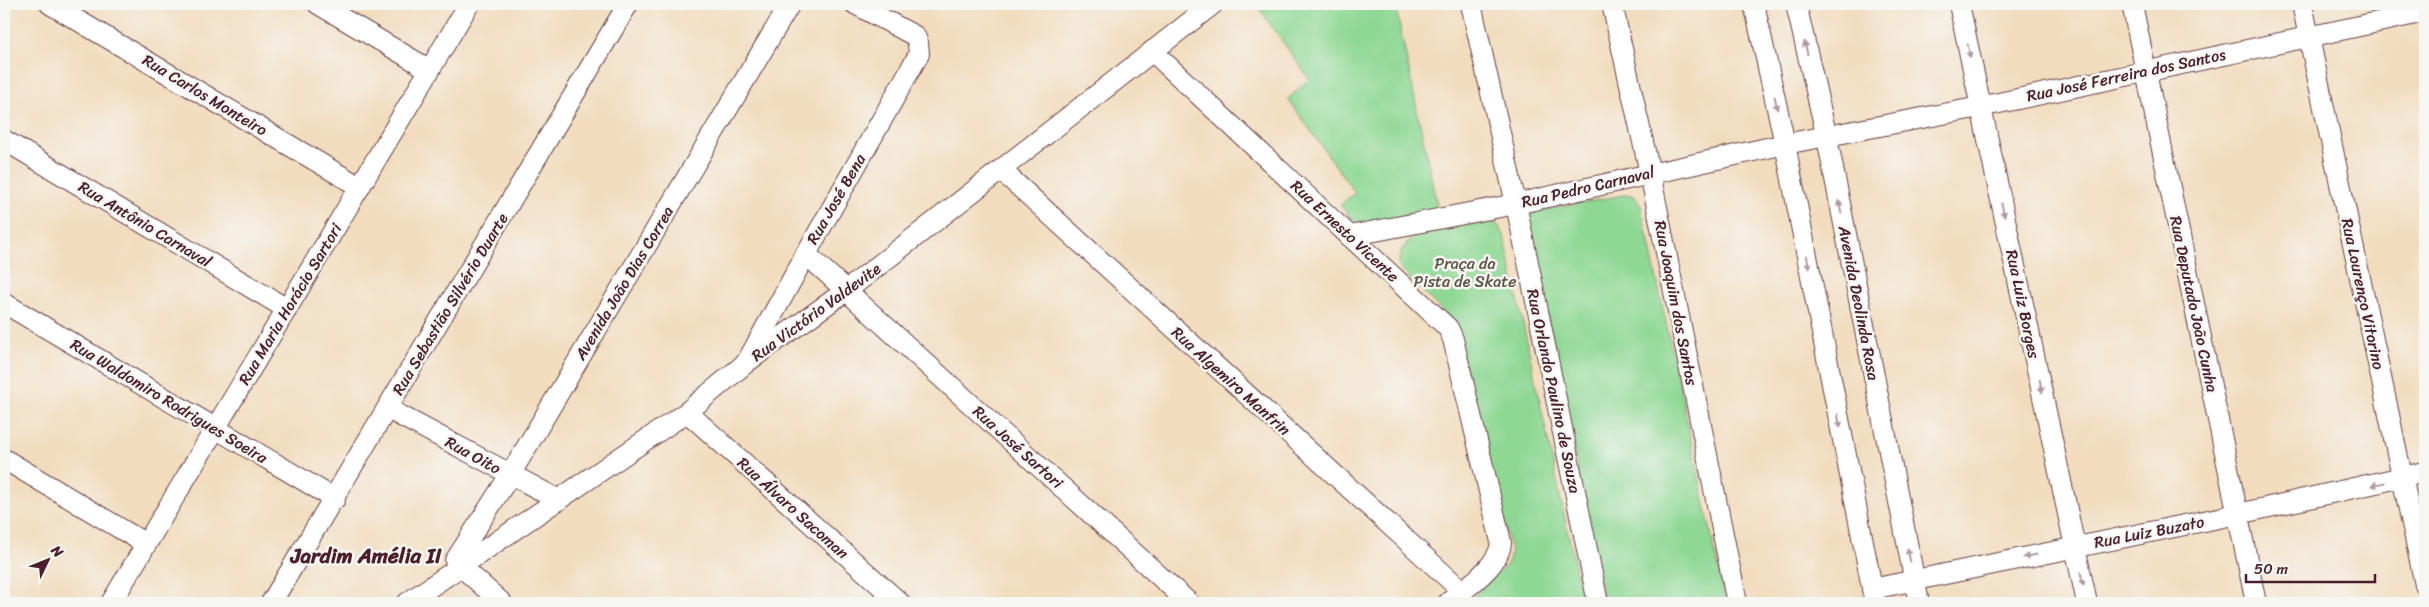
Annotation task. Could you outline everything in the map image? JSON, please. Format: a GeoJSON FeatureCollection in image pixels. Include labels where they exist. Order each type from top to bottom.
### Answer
{"type":"FeatureCollection","features":[{"type":"Feature","properties":{"kind":"street","name":"Rua Carlos Monteiro"},"geometry":{"type":"LineString","coordinates":[[50,4],[360,187]]}},
{"type":"Feature","properties":{"kind":"street"},"geometry":{"type":"LineString","coordinates":[[318,4],[430,70]]}},
{"type":"Feature","properties":{"kind":"street","name":"Rua Maria Horácio Sartori"},"geometry":{"type":"LineString","coordinates":[[111,603],[469,4]]}},
{"type":"Feature","properties":{"kind":"street","name":"Rua Sebastião Silvério Duarte"},"geometry":{"type":"LineString","coordinates":[[271,603],[628,4]]}},
{"type":"Feature","properties":{"kind":"street","name":"Avenida João Dias Correa"},"geometry":{"type":"LineString","coordinates":[[458,564],[790,4]]}},
{"type":"Feature","properties":{"kind":"street","name":"Rua José Bena"},"geometry":{"type":"LineString","coordinates":[[747,362],[919,54],[918,42],[915,36],[854,4]]}},
{"type":"Feature","properties":{"kind":"street","name":"Rua Victório Valdevite"},"geometry":{"type":"LineString","coordinates":[[407,603],[458,564],[559,500],[687,412],[747,362],[847,290],[1213,4]]}},
{"type":"Feature","properties":{"kind":"street","name":"Rua Orlando Paulino de Souza"},"geometry":{"type":"LineString","coordinates":[[1471,4],[1516,204],[1598,603]]}},
{"type":"Feature","properties":{"kind":"street","name":"Rua Joaquim dos Santos"},"geometry":{"type":"LineString","coordinates":[[1612,4],[1650,173],[1737,603]]}},
{"type":"Feature","properties":{"kind":"street"},"geometry":{"type":"LineString","coordinates":[[1754,4],[1785,144],[1874,596]]}},
{"type":"Feature","properties":{"kind":"street","name":"Avenida Deolinda Rosa"},"geometry":{"type":"LineString","coordinates":[[1796,4],[1827,138],[1919,603]]}},
{"type":"Feature","properties":{"kind":"street","name":"Rua Luiz Borges"},"geometry":{"type":"LineString","coordinates":[[1959,4],[2088,603]]}},
{"type":"Feature","properties":{"kind":"street","name":"Rua Deputado João Cunha"},"geometry":{"type":"LineString","coordinates":[[2132,4],[2256,603]]}},
{"type":"Feature","properties":{"kind":"street","name":"Rua Lourenço Vitorino"},"geometry":{"type":"LineString","coordinates":[[2302,4],[2425,585]]}},
{"type":"Feature","properties":{"kind":"street","name":"Rua José Ferreira dos Santos"},"geometry":{"type":"LineString","coordinates":[[1827,138],[2425,12]]}},
{"type":"Feature","properties":{"kind":"street","name":"Rua Ernesto Vicente"},"geometry":{"type":"LineString","coordinates":[[1152,51],[1442,320],[1453,339],[1501,542],[1500,550],[1494,562],[1455,597]]}},
{"type":"Feature","properties":{"kind":"street","name":"Rua Pedro Carnaval"},"geometry":{"type":"LineString","coordinates":[[1350,236],[1516,204],[1785,144],[1827,138]]}},
{"type":"Feature","properties":{"kind":"street","name":"Rua Antônio Carnaval"},"geometry":{"type":"LineString","coordinates":[[4,140],[287,309]]}},
{"type":"Feature","properties":{"kind":"street","name":"Rua Algemiro Manfrin"},"geometry":{"type":"LineString","coordinates":[[1000,170],[1455,597]]}},
{"type":"Feature","properties":{"kind":"street","name":"Rua José Sartori"},"geometry":{"type":"LineString","coordinates":[[806,254],[1189,603]]}},
{"type":"Feature","properties":{"kind":"street","name":"Rua Waldomiro Rodrigues Soeira"},"geometry":{"type":"LineString","coordinates":[[4,303],[334,499]]}},
{"type":"Feature","properties":{"kind":"street","name":"Rua Oito"},"geometry":{"type":"LineString","coordinates":[[388,409],[559,500]]}},
{"type":"Feature","properties":{"kind":"street","name":"Rua Álvaro Sacoman"},"geometry":{"type":"LineString","coordinates":[[687,412],[900,603]]}},
{"type":"Feature","properties":{"kind":"street"},"geometry":{"type":"LineString","coordinates":[[4,459],[146,544]]}},
{"type":"Feature","properties":{"kind":"street","name":"Rua Luiz Buzato"},"geometry":{"type":"LineString","coordinates":[[1874,596],[1914,580],[2238,514],[2425,472]]}},
{"type":"Feature","properties":{"kind":"street"},"geometry":{"type":"LineString","coordinates":[[458,564],[502,603]]}},
{"type":"Feature","properties":{"kind":"green space"},"geometry":{"type":"Polygon","coordinates":[[[1256,4],[1395,4],[1438,210],[1359,226],[1340,205],[1355,193],[1288,99],[1309,79],[1256,4]]]}},
{"type":"Feature","properties":{"kind":"green space"},"geometry":{"type":"Polygon","coordinates":[[[1628,194],[1636,197],[1641,206],[1726,603],[1604,603],[1528,219],[1535,212],[1628,194]]]}},
{"type":"Feature","properties":{"kind":"green space","name":"Praça da Pista de Skate"},"geometry":{"type":"Polygon","coordinates":[[[1487,220],[1498,225],[1504,235],[1583,603],[1466,603],[1505,567],[1509,561],[1511,551],[1454,323],[1401,270],[1399,262],[1402,249],[1414,236],[1487,220]]]}},
{"type":"Feature","properties":{"kind":"district","name":"Jardim Amélia II"},"geometry":{"type":"Point","coordinates":[366,556]}}]}
